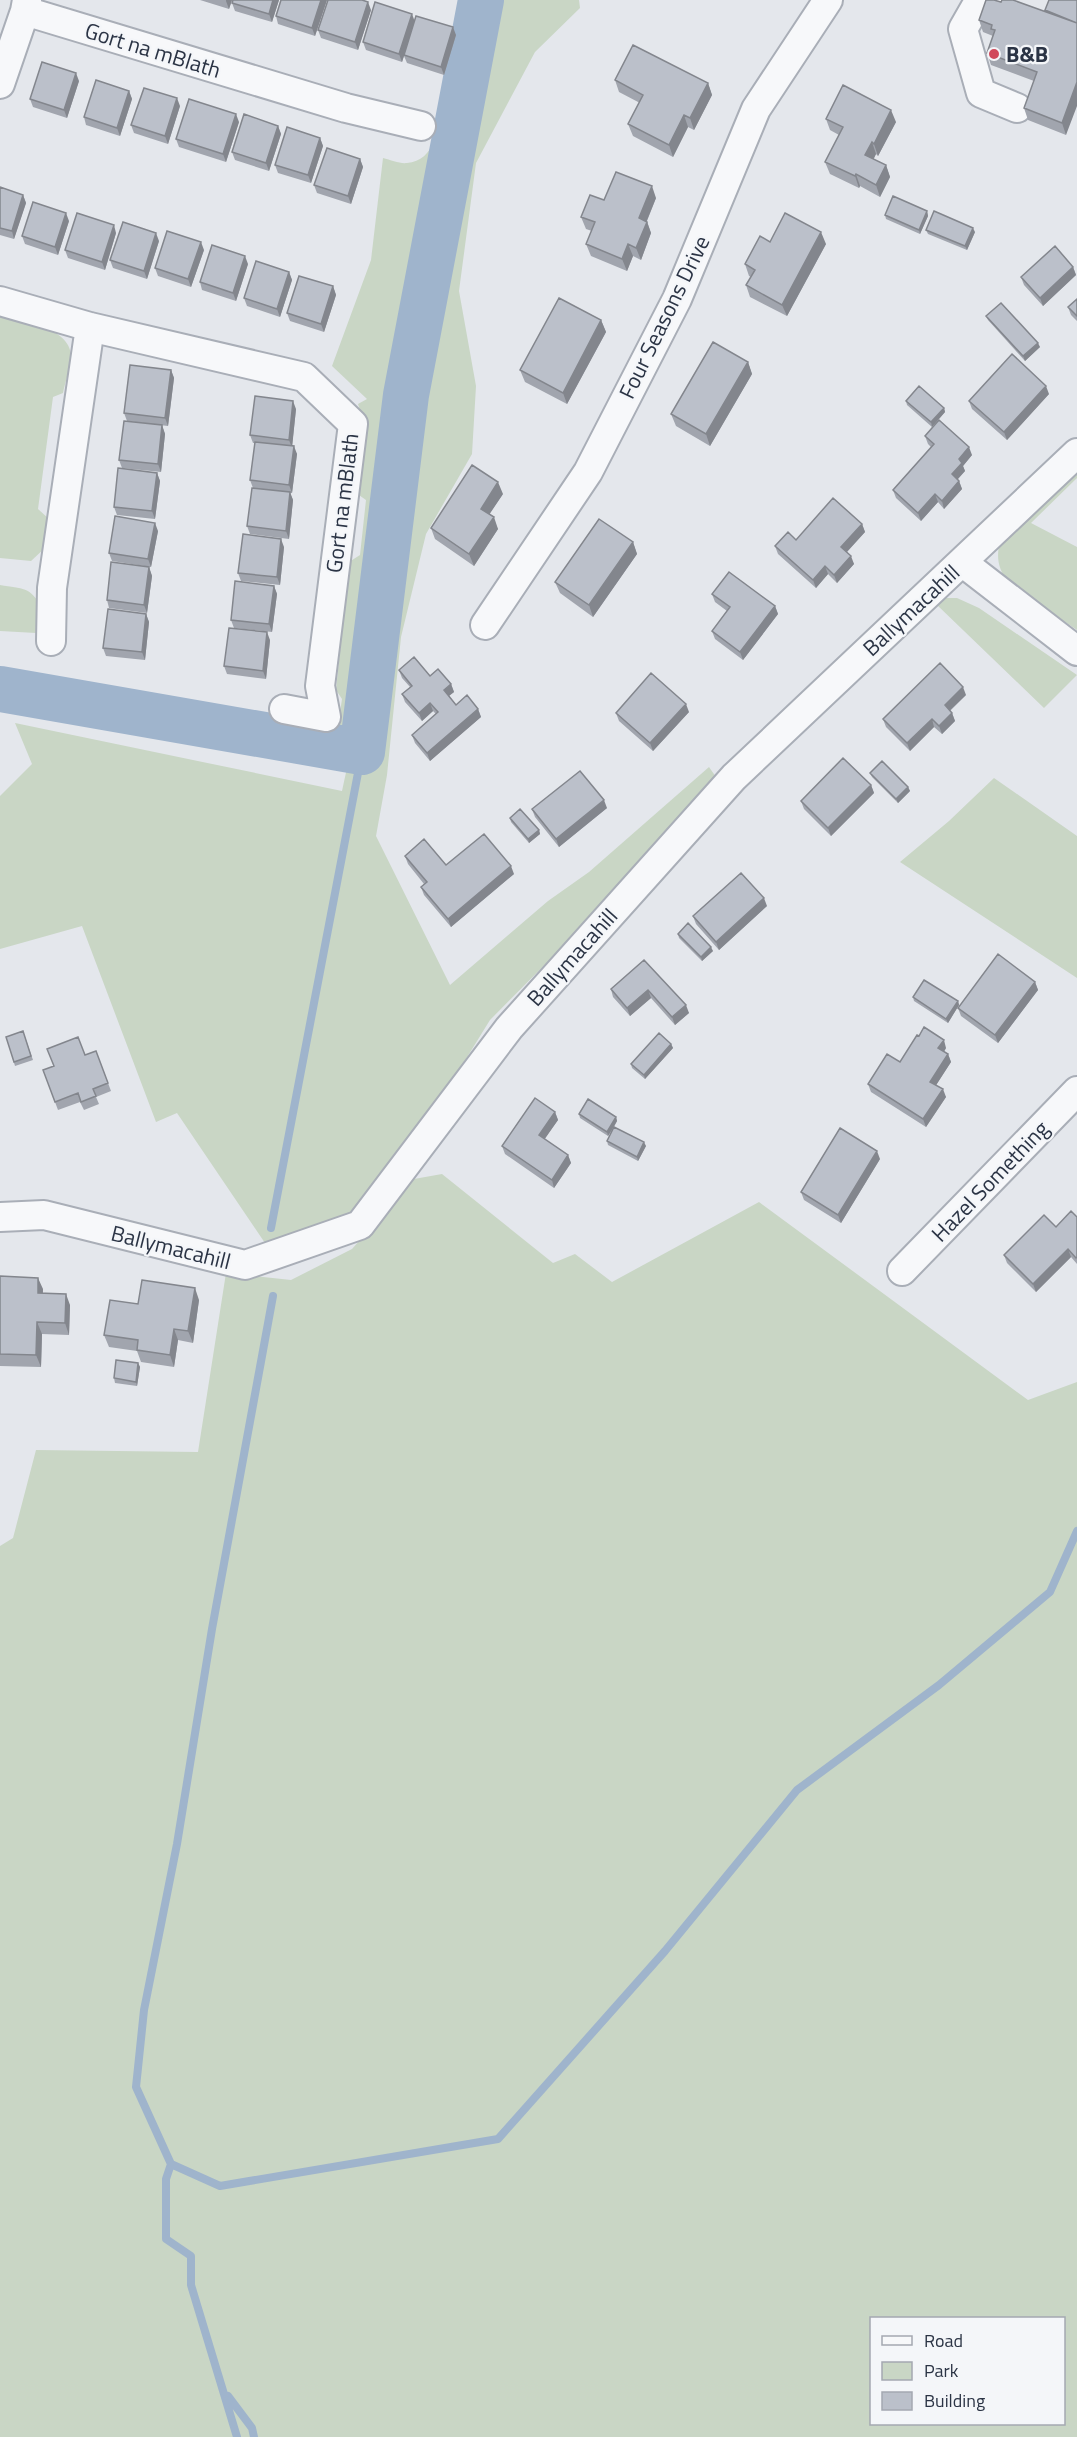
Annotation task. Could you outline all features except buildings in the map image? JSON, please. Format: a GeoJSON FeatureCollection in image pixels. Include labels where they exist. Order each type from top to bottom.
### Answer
{"type":"FeatureCollection","features":[{"type":"Feature","properties":{"kind":"street","name":"Four Seasons Drive"},"geometry":{"type":"LineString","coordinates":[[485,625],[588,472],[677,299],[756,109],[828,0]]}},
{"type":"Feature","properties":{"kind":"street"},"geometry":{"type":"LineString","coordinates":[[989,0],[975,8],[963,29],[981,93],[1017,108]]}},
{"type":"Feature","properties":{"kind":"street","name":"Gort na mBlath"},"geometry":{"type":"LineString","coordinates":[[0,84],[26,6],[346,108],[421,126]]}},
{"type":"Feature","properties":{"kind":"street","name":"Gort na mBlath"},"geometry":{"type":"LineString","coordinates":[[0,301],[90,327],[304,377],[352,424],[320,686],[326,717],[284,709]]}},
{"type":"Feature","properties":{"kind":"street"},"geometry":{"type":"LineString","coordinates":[[51,641],[39,586],[90,327]]}},
{"type":"Feature","properties":{"kind":"street","name":"Ballymacahill"},"geometry":{"type":"LineString","coordinates":[[0,1217],[44,1215],[244,1265],[360,1225],[509,1028],[734,777],[1077,453]]}},
{"type":"Feature","properties":{"kind":"street"},"geometry":{"type":"LineString","coordinates":[[962,562],[1077,651]]}},
{"type":"Feature","properties":{"kind":"street","name":"Hazel Something"},"geometry":{"type":"LineString","coordinates":[[902,1271],[1077,1091]]}},
{"type":"Feature","properties":{"kind":"green space"},"geometry":{"type":"Polygon","coordinates":[[[469,0],[579,0],[580,8],[535,52],[476,163],[459,291],[476,386],[472,454],[426,534],[401,637],[387,775],[376,836],[450,985],[548,901],[589,872],[709,767],[716,777],[619,890],[490,1020],[422,1130],[344,1220],[265,1243],[177,1113],[156,1122],[82,926],[0,949],[0,796],[32,764],[15,723],[342,791],[353,740],[429,255],[346,738],[262,722],[265,717],[338,726],[342,699],[336,690],[349,562],[360,555],[366,500],[356,493],[366,429],[358,404],[367,399],[332,366],[371,260],[383,158],[407,163],[416,161],[430,150],[437,133],[440,106],[453,104],[469,0]]]}},
{"type":"Feature","properties":{"kind":"green space"},"geometry":{"type":"Polygon","coordinates":[[[0,314],[31,322],[54,332],[69,346],[71,355],[63,393],[53,397],[38,509],[49,519],[46,547],[31,561],[0,558],[0,314]]]}},
{"type":"Feature","properties":{"kind":"green space"},"geometry":{"type":"Polygon","coordinates":[[[1077,467],[1077,478],[1031,523],[1077,547],[1077,630],[1008,583],[1000,567],[998,553],[1000,541],[1077,467]]]}},
{"type":"Feature","properties":{"kind":"green space"},"geometry":{"type":"Polygon","coordinates":[[[0,585],[30,592],[38,601],[42,608],[36,633],[0,631],[0,585]]]}},
{"type":"Feature","properties":{"kind":"green space"},"geometry":{"type":"Polygon","coordinates":[[[942,598],[957,598],[979,608],[1077,675],[1044,708],[936,604],[942,598]]]}},
{"type":"Feature","properties":{"kind":"green space"},"geometry":{"type":"Polygon","coordinates":[[[994,778],[1077,836],[1077,978],[900,862],[949,821],[994,778]]]}},
{"type":"Feature","properties":{"kind":"green space"},"geometry":{"type":"Polygon","coordinates":[[[442,1174],[553,1263],[575,1254],[612,1282],[759,1202],[1028,1400],[1077,1382],[1077,2437],[0,2437],[0,1546],[13,1538],[36,1450],[198,1452],[226,1273],[291,1280],[352,1249],[414,1179],[442,1174]]]}},
{"type":"Feature","properties":{"kind":"waterway"},"geometry":{"type":"LineString","coordinates":[[0,689],[362,752],[406,395],[481,0]]}},
{"type":"Feature","properties":{"kind":"waterway"},"geometry":{"type":"LineString","coordinates":[[271,1228],[362,752]]}},
{"type":"Feature","properties":{"kind":"waterway"},"geometry":{"type":"LineString","coordinates":[[273,1296],[212,1629],[177,1844],[144,2010],[136,2087],[171,2164],[220,2186],[498,2139],[665,1951],[797,1790],[939,1685],[1050,1592],[1077,1531]]}},
{"type":"Feature","properties":{"kind":"waterway"},"geometry":{"type":"LineString","coordinates":[[171,2164],[166,2179],[166,2239],[191,2256],[191,2285],[237,2437]]}},
{"type":"Feature","properties":{"kind":"waterway"},"geometry":{"type":"LineString","coordinates":[[228,2396],[252,2428],[254,2437]]}},
{"type":"Feature","properties":{"kind":"place","name":"B&B"},"geometry":{"type":"Point","coordinates":[994,54]}}]}
